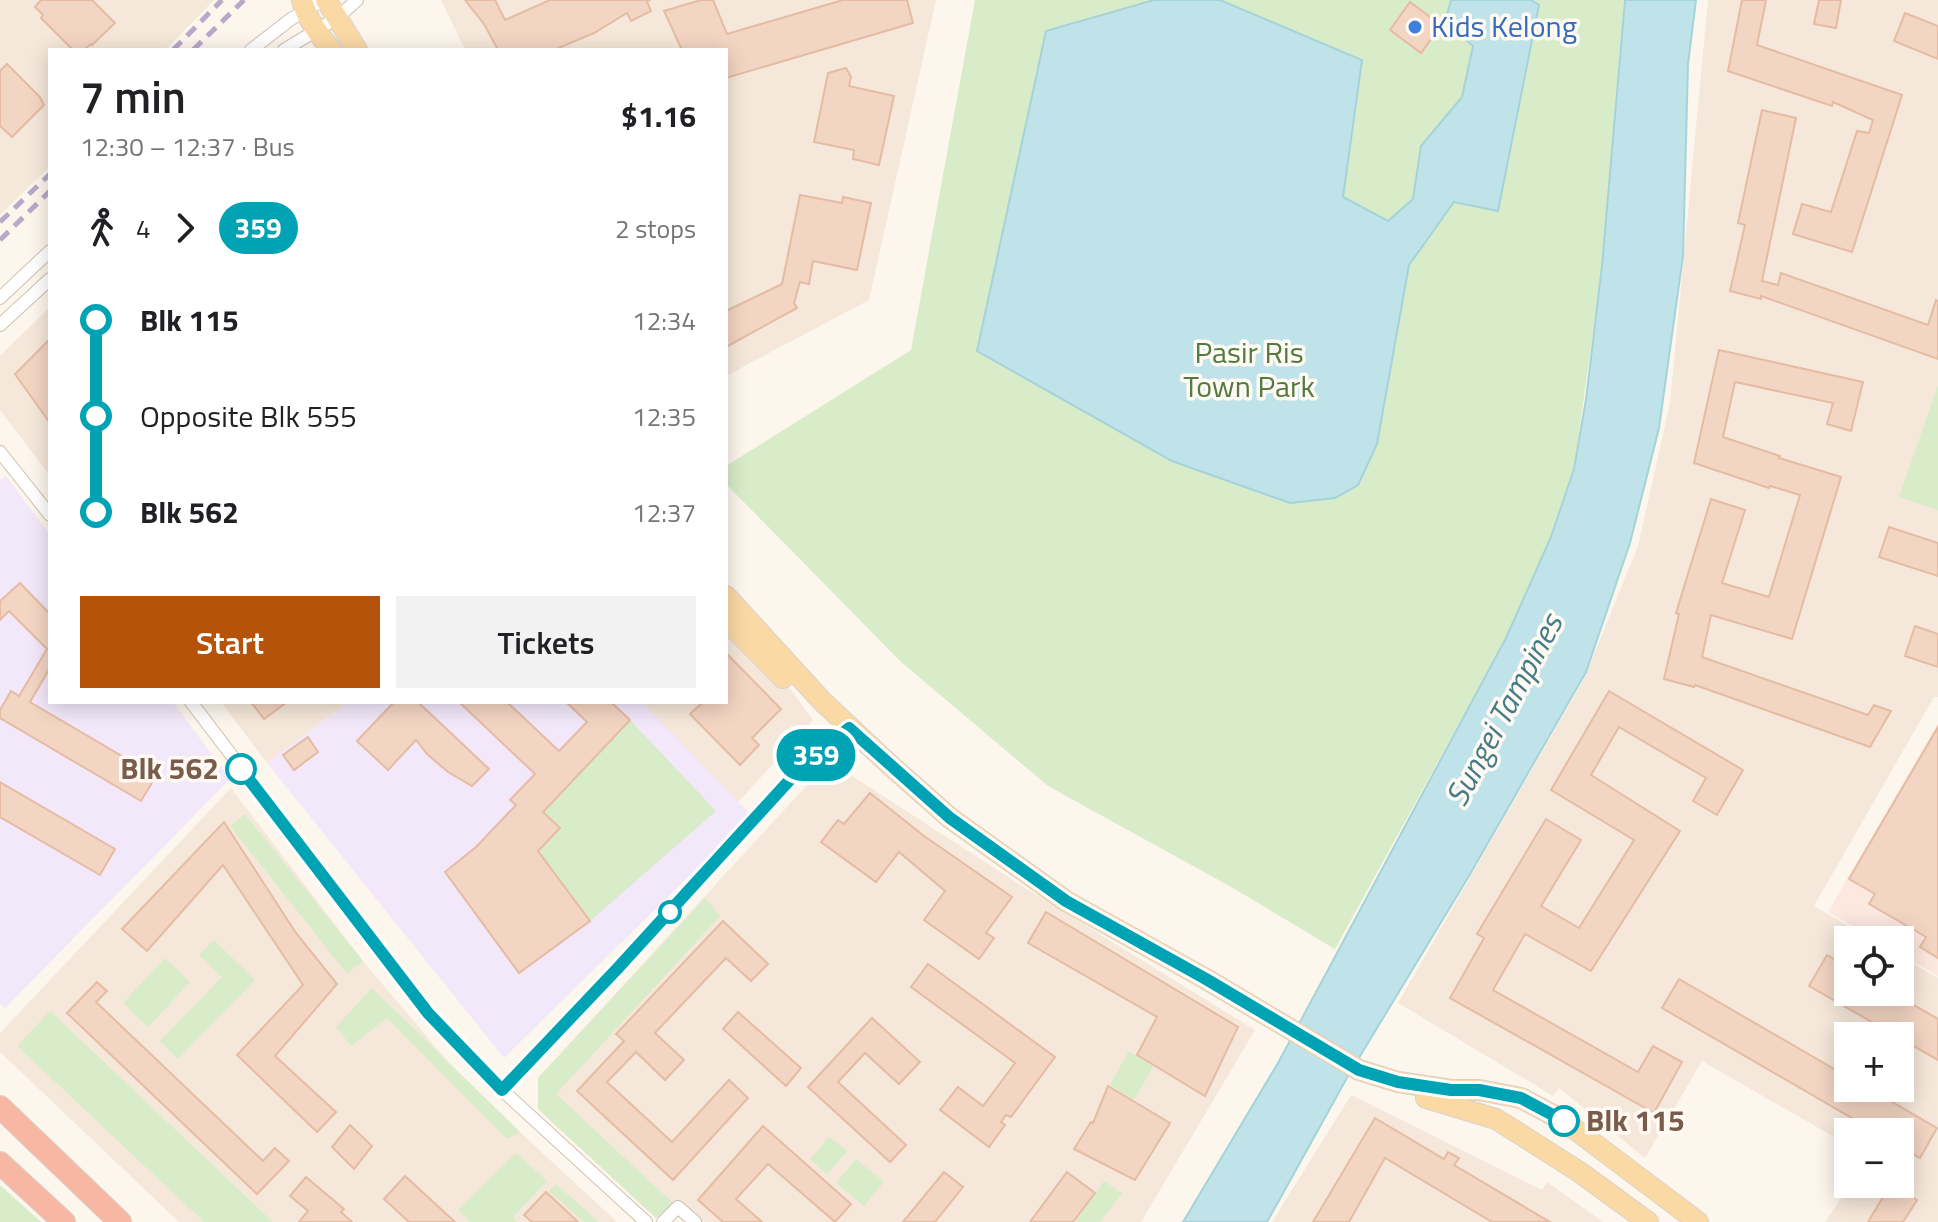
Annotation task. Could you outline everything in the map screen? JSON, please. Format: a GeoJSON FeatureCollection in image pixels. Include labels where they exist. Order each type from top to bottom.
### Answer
{"type":"FeatureCollection","features":[{"type":"Feature","properties":{"kind":"highway"},"geometry":{"type":"LineString","coordinates":[[0,1107],[120,1222]]}},
{"type":"Feature","properties":{"kind":"highway"},"geometry":{"type":"LineString","coordinates":[[0,1163],[64,1222]]}},
{"type":"Feature","properties":{"kind":"main road"},"geometry":{"type":"LineString","coordinates":[[303,5],[330,48]]}},
{"type":"Feature","properties":{"kind":"main road"},"geometry":{"type":"LineString","coordinates":[[329,6],[356,48]]}},
{"type":"Feature","properties":{"kind":"main road"},"geometry":{"type":"LineString","coordinates":[[728,598],[887,778],[1004,871],[1079,918],[1357,1074],[1394,1091],[1447,1103],[1496,1119],[1578,1171],[1648,1222]]}},
{"type":"Feature","properties":{"kind":"main road"},"geometry":{"type":"LineString","coordinates":[[728,622],[844,732]]}},
{"type":"Feature","properties":{"kind":"main road"},"geometry":{"type":"LineString","coordinates":[[1357,1074],[1521,1098],[1564,1121],[1698,1222]]}},
{"type":"Feature","properties":{"kind":"street"},"geometry":{"type":"LineString","coordinates":[[253,48],[303,5],[329,6],[357,0]]}},
{"type":"Feature","properties":{"kind":"street"},"geometry":{"type":"LineString","coordinates":[[287,48],[316,30],[329,6]]}},
{"type":"Feature","properties":{"kind":"street"},"geometry":{"type":"LineString","coordinates":[[0,298],[48,253]]}},
{"type":"Feature","properties":{"kind":"street"},"geometry":{"type":"LineString","coordinates":[[0,325],[48,281]]}},
{"type":"Feature","properties":{"kind":"street"},"geometry":{"type":"LineString","coordinates":[[0,452],[48,512]]}},
{"type":"Feature","properties":{"kind":"street"},"geometry":{"type":"LineString","coordinates":[[193,704],[428,1013],[502,1090],[646,1222]]}},
{"type":"Feature","properties":{"kind":"street"},"geometry":{"type":"LineString","coordinates":[[502,1090],[645,939],[767,803],[797,772],[844,732]]}},
{"type":"Feature","properties":{"kind":"street"},"geometry":{"type":"LineString","coordinates":[[663,1222],[678,1207],[695,1222]]}},
{"type":"Feature","properties":{"kind":"shaded area"},"geometry":{"type":"Polygon","coordinates":[[[0,0],[214,0],[167,48],[48,48],[48,168],[0,215],[0,0]]]}},
{"type":"Feature","properties":{"kind":"shaded area"},"geometry":{"type":"Polygon","coordinates":[[[441,0],[936,0],[869,300],[728,375],[728,48],[464,48],[441,0]]]}},
{"type":"Feature","properties":{"kind":"shaded area"},"geometry":{"type":"Polygon","coordinates":[[[1708,0],[1938,0],[1938,697],[1934,697],[1814,906],[1848,926],[1834,926],[1834,1006],[1914,1006],[1914,964],[1938,978],[1938,1222],[1825,1222],[1841,1198],[1914,1198],[1914,1118],[1834,1118],[1834,1137],[1702,1061],[1645,1158],[1559,1088],[1553,1096],[1398,1003],[1583,681],[1638,546],[1670,403],[1708,0]]]}},
{"type":"Feature","properties":{"kind":"shaded area"},"geometry":{"type":"Polygon","coordinates":[[[48,309],[48,473],[0,410],[0,356],[48,309]]]}},
{"type":"Feature","properties":{"kind":"shaded area"},"geometry":{"type":"Polygon","coordinates":[[[6,476],[48,532],[48,704],[174,704],[230,779],[5,1008],[0,1004],[0,480],[6,476]]]}},
{"type":"Feature","properties":{"kind":"shaded area"},"geometry":{"type":"Polygon","coordinates":[[[728,621],[789,687],[813,720],[730,811],[635,704],[728,704],[728,621]]]}},
{"type":"Feature","properties":{"kind":"shaded area"},"geometry":{"type":"Polygon","coordinates":[[[223,704],[345,704],[267,763],[223,704]]]}},
{"type":"Feature","properties":{"kind":"shaded area"},"geometry":{"type":"Polygon","coordinates":[[[345,704],[644,704],[751,815],[504,1058],[267,763],[345,704]]]}},
{"type":"Feature","properties":{"kind":"shaded area"},"geometry":{"type":"Polygon","coordinates":[[[1938,723],[1938,976],[1914,962],[1914,926],[1852,926],[1828,912],[1938,723]]]}},
{"type":"Feature","properties":{"kind":"shaded area"},"geometry":{"type":"Polygon","coordinates":[[[829,761],[1030,891],[1255,1030],[1141,1222],[694,1222],[674,1204],[656,1218],[538,1109],[538,1078],[829,761]]]}},
{"type":"Feature","properties":{"kind":"shaded area"},"geometry":{"type":"Polygon","coordinates":[[[231,788],[363,961],[450,1064],[617,1222],[179,1222],[0,1052],[0,1033],[231,788]]]}},
{"type":"Feature","properties":{"kind":"shaded area"},"geometry":{"type":"Polygon","coordinates":[[[1351,1095],[1542,1190],[1547,1182],[1603,1222],[1272,1222],[1351,1095]]]}},
{"type":"Feature","properties":{"kind":"green space","name":"Pasir Ris Town Park"},"geometry":{"type":"Polygon","coordinates":[[[975,0],[1624,0],[1602,266],[1574,469],[1551,537],[1506,638],[1335,949],[1233,888],[1048,786],[900,661],[728,486],[728,465],[911,350],[975,0]]]}},
{"type":"Feature","properties":{"kind":"green space"},"geometry":{"type":"Polygon","coordinates":[[[1938,385],[1938,510],[1899,497],[1938,385]]]}},
{"type":"Feature","properties":{"kind":"green space"},"geometry":{"type":"Polygon","coordinates":[[[630,720],[716,811],[590,921],[539,852],[559,828],[543,812],[630,720]]]}},
{"type":"Feature","properties":{"kind":"green space"},"geometry":{"type":"Polygon","coordinates":[[[245,814],[363,961],[347,974],[230,826],[245,814]]]}},
{"type":"Feature","properties":{"kind":"green space"},"geometry":{"type":"Polygon","coordinates":[[[705,898],[720,916],[556,1094],[674,1204],[656,1218],[538,1109],[538,1078],[705,898]]]}},
{"type":"Feature","properties":{"kind":"green space"},"geometry":{"type":"Polygon","coordinates":[[[214,940],[255,980],[178,1059],[160,1041],[222,977],[199,955],[214,940]]]}},
{"type":"Feature","properties":{"kind":"green space"},"geometry":{"type":"Polygon","coordinates":[[[165,958],[190,982],[148,1027],[123,1003],[165,958]]]}},
{"type":"Feature","properties":{"kind":"green space"},"geometry":{"type":"Polygon","coordinates":[[[372,988],[520,1132],[507,1139],[387,1018],[351,1046],[336,1027],[372,988]]]}},
{"type":"Feature","properties":{"kind":"green space"},"geometry":{"type":"Polygon","coordinates":[[[50,1011],[273,1222],[204,1222],[17,1046],[50,1011]]]}},
{"type":"Feature","properties":{"kind":"green space"},"geometry":{"type":"Polygon","coordinates":[[[1129,1051],[1153,1067],[1134,1100],[1110,1085],[1129,1051]]]}},
{"type":"Feature","properties":{"kind":"green space"},"geometry":{"type":"Polygon","coordinates":[[[829,1137],[847,1151],[827,1174],[810,1159],[829,1137]]]}},
{"type":"Feature","properties":{"kind":"green space"},"geometry":{"type":"Polygon","coordinates":[[[516,1153],[547,1181],[513,1217],[517,1222],[470,1222],[458,1210],[516,1153]]]}},
{"type":"Feature","properties":{"kind":"green space"},"geometry":{"type":"Polygon","coordinates":[[[856,1159],[884,1182],[864,1206],[836,1183],[856,1159]]]}},
{"type":"Feature","properties":{"kind":"green space"},"geometry":{"type":"Polygon","coordinates":[[[1104,1181],[1122,1193],[1100,1222],[1075,1222],[1104,1181]]]}},
{"type":"Feature","properties":{"kind":"green space"},"geometry":{"type":"Polygon","coordinates":[[[556,1184],[599,1222],[584,1222],[549,1191],[556,1184]]]}},
{"type":"Feature","properties":{"kind":"green space"},"geometry":{"type":"Polygon","coordinates":[[[0,1185],[41,1222],[0,1222],[0,1185]]]}},
{"type":"Feature","properties":{"kind":"water"},"geometry":{"type":"Polygon","coordinates":[[[1154,0],[1220,0],[1362,60],[1343,197],[1388,221],[1413,199],[1421,146],[1462,97],[1473,46],[1445,22],[1451,0],[1531,0],[1539,5],[1498,211],[1454,202],[1409,265],[1377,444],[1358,485],[1335,498],[1290,503],[1172,461],[977,351],[1046,31],[1154,0]]]}},
{"type":"Feature","properties":{"kind":"water","name":"Sungei Tampines"},"geometry":{"type":"Polygon","coordinates":[[[1625,0],[1696,0],[1688,64],[1683,256],[1659,428],[1630,543],[1586,672],[1469,876],[1348,1076],[1267,1222],[1183,1222],[1278,1063],[1506,638],[1551,537],[1574,469],[1586,399],[1602,266],[1625,0]]]}},
{"type":"Feature","properties":{"kind":"building"},"geometry":{"type":"Polygon","coordinates":[[[41,0],[92,0],[115,23],[92,45],[71,48],[41,18],[43,15],[35,7],[41,0]]]}},
{"type":"Feature","properties":{"kind":"building"},"geometry":{"type":"Polygon","coordinates":[[[465,0],[495,0],[505,20],[550,0],[650,0],[647,2],[651,11],[631,21],[627,13],[594,33],[559,48],[497,48],[484,24],[465,0]]]}},
{"type":"Feature","properties":{"kind":"building"},"geometry":{"type":"Polygon","coordinates":[[[701,0],[713,0],[727,34],[843,0],[907,0],[913,23],[728,77],[728,48],[681,48],[664,11],[701,0]]]}},
{"type":"Feature","properties":{"kind":"building"},"geometry":{"type":"Polygon","coordinates":[[[1742,0],[1766,0],[1757,45],[1902,95],[1852,252],[1793,234],[1802,204],[1831,212],[1857,131],[1869,133],[1873,120],[1833,102],[1832,106],[1728,71],[1742,0]]]}},
{"type":"Feature","properties":{"kind":"building"},"geometry":{"type":"Polygon","coordinates":[[[1819,0],[1841,0],[1836,28],[1814,24],[1819,0]]]}},
{"type":"Feature","properties":{"kind":"building","name":"Kids Kelong"},"geometry":{"type":"Polygon","coordinates":[[[1410,2],[1441,25],[1421,53],[1390,30],[1410,2]]]}},
{"type":"Feature","properties":{"kind":"building"},"geometry":{"type":"Polygon","coordinates":[[[1905,13],[1938,26],[1938,59],[1894,41],[1905,13]]]}},
{"type":"Feature","properties":{"kind":"building"},"geometry":{"type":"Polygon","coordinates":[[[7,64],[44,105],[12,137],[0,126],[0,71],[7,64]]]}},
{"type":"Feature","properties":{"kind":"building"},"geometry":{"type":"Polygon","coordinates":[[[846,68],[851,77],[849,86],[894,96],[879,165],[853,159],[854,150],[814,142],[828,73],[846,68]]]}},
{"type":"Feature","properties":{"kind":"building"},"geometry":{"type":"Polygon","coordinates":[[[1762,110],[1796,118],[1762,281],[1778,285],[1781,273],[1928,325],[1936,300],[1938,359],[1761,296],[1761,299],[1730,291],[1745,225],[1738,223],[1762,110]]]}},
{"type":"Feature","properties":{"kind":"building"},"geometry":{"type":"Polygon","coordinates":[[[800,195],[842,203],[843,197],[871,203],[857,270],[813,261],[809,284],[800,282],[794,303],[797,308],[728,346],[728,310],[782,284],[800,195]]]}},
{"type":"Feature","properties":{"kind":"building"},"geometry":{"type":"Polygon","coordinates":[[[48,341],[48,420],[15,374],[48,341]]]}},
{"type":"Feature","properties":{"kind":"building"},"geometry":{"type":"Polygon","coordinates":[[[1719,350],[1863,382],[1851,431],[1827,424],[1833,403],[1735,382],[1723,437],[1841,477],[1792,639],[1711,615],[1702,657],[1868,715],[1874,705],[1891,711],[1870,747],[1695,685],[1664,679],[1679,614],[1676,613],[1711,499],[1745,510],[1722,583],[1769,597],[1800,495],[1694,463],[1719,350]]]}},
{"type":"Feature","properties":{"kind":"building"},"geometry":{"type":"Polygon","coordinates":[[[1889,527],[1938,543],[1938,576],[1879,557],[1889,527]]]}},
{"type":"Feature","properties":{"kind":"building"},"geometry":{"type":"Polygon","coordinates":[[[20,583],[48,612],[48,671],[30,702],[156,776],[141,801],[0,718],[0,710],[11,691],[19,696],[47,649],[9,611],[0,620],[0,601],[20,583]]]}},
{"type":"Feature","properties":{"kind":"building"},"geometry":{"type":"Polygon","coordinates":[[[1915,626],[1938,634],[1938,667],[1905,656],[1915,626]]]}},
{"type":"Feature","properties":{"kind":"building"},"geometry":{"type":"Polygon","coordinates":[[[728,655],[781,709],[752,738],[759,745],[740,765],[690,714],[701,704],[728,704],[728,655]]]}},
{"type":"Feature","properties":{"kind":"building"},"geometry":{"type":"Polygon","coordinates":[[[1609,691],[1743,770],[1717,815],[1693,801],[1706,778],[1619,727],[1591,775],[1680,831],[1591,971],[1525,934],[1493,990],[1638,1072],[1653,1046],[1682,1062],[1654,1113],[1450,998],[1484,938],[1477,934],[1546,819],[1581,840],[1541,906],[1579,928],[1634,840],[1551,790],[1609,691]]]}},
{"type":"Feature","properties":{"kind":"building"},"geometry":{"type":"Polygon","coordinates":[[[253,704],[284,704],[264,719],[253,704]]]}},
{"type":"Feature","properties":{"kind":"building"},"geometry":{"type":"Polygon","coordinates":[[[392,704],[420,704],[489,769],[472,786],[448,772],[416,740],[388,770],[357,741],[392,704]]]}},
{"type":"Feature","properties":{"kind":"building"},"geometry":{"type":"Polygon","coordinates":[[[461,704],[509,704],[559,751],[587,722],[568,704],[613,704],[630,720],[543,812],[560,828],[538,851],[590,921],[519,973],[445,872],[476,847],[516,805],[510,800],[535,774],[461,704]]]}},
{"type":"Feature","properties":{"kind":"building"},"geometry":{"type":"Polygon","coordinates":[[[1938,727],[1938,958],[1920,947],[1926,937],[1914,930],[1914,926],[1907,926],[1869,904],[1875,894],[1849,879],[1938,727]]]}},
{"type":"Feature","properties":{"kind":"building"},"geometry":{"type":"Polygon","coordinates":[[[308,737],[318,752],[294,770],[283,755],[308,737]]]}},
{"type":"Feature","properties":{"kind":"building"},"geometry":{"type":"Polygon","coordinates":[[[0,782],[115,849],[100,875],[0,817],[0,782]]]}},
{"type":"Feature","properties":{"kind":"building"},"geometry":{"type":"Polygon","coordinates":[[[870,793],[924,836],[1012,897],[986,933],[994,938],[979,959],[924,920],[945,891],[899,852],[876,882],[821,842],[838,820],[844,824],[870,793]]]}},
{"type":"Feature","properties":{"kind":"building"},"geometry":{"type":"Polygon","coordinates":[[[224,822],[296,933],[337,984],[275,1056],[336,1112],[317,1132],[237,1055],[303,985],[223,865],[147,951],[122,929],[224,822]]]}},
{"type":"Feature","properties":{"kind":"building"},"geometry":{"type":"Polygon","coordinates":[[[1046,912],[1238,1027],[1205,1096],[1137,1055],[1157,1017],[1028,943],[1046,912]]]}},
{"type":"Feature","properties":{"kind":"building"},"geometry":{"type":"Polygon","coordinates":[[[723,921],[768,964],[751,981],[726,958],[655,1033],[684,1060],[665,1080],[636,1052],[607,1082],[672,1142],[729,1080],[748,1098],[673,1180],[577,1091],[624,1041],[616,1034],[723,921]]]}},
{"type":"Feature","properties":{"kind":"building"},"geometry":{"type":"Polygon","coordinates":[[[1827,955],[1834,959],[1834,1000],[1809,986],[1827,955]]]}},
{"type":"Feature","properties":{"kind":"building"},"geometry":{"type":"Polygon","coordinates":[[[928,964],[1055,1057],[1011,1117],[1006,1115],[1001,1122],[1005,1125],[989,1147],[940,1110],[958,1087],[983,1106],[1015,1063],[911,987],[928,964]]]}},
{"type":"Feature","properties":{"kind":"building"},"geometry":{"type":"Polygon","coordinates":[[[1679,979],[1834,1069],[1834,1102],[1892,1102],[1937,1128],[1920,1158],[1914,1154],[1914,1118],[1852,1118],[1662,1008],[1679,979]]]}},
{"type":"Feature","properties":{"kind":"building"},"geometry":{"type":"Polygon","coordinates":[[[97,982],[107,991],[96,1002],[263,1161],[275,1148],[289,1161],[257,1194],[67,1013],[97,982]]]}},
{"type":"Feature","properties":{"kind":"building"},"geometry":{"type":"Polygon","coordinates":[[[1914,1005],[1938,1019],[1938,1060],[1914,1046],[1914,1022],[1872,1022],[1844,1006],[1914,1005]]]}},
{"type":"Feature","properties":{"kind":"building"},"geometry":{"type":"Polygon","coordinates":[[[738,1012],[801,1068],[786,1086],[723,1029],[738,1012]]]}},
{"type":"Feature","properties":{"kind":"building"},"geometry":{"type":"Polygon","coordinates":[[[872,1018],[920,1062],[899,1084],[865,1053],[838,1082],[906,1145],[890,1162],[808,1087],[872,1018]]]}},
{"type":"Feature","properties":{"kind":"building"},"geometry":{"type":"Polygon","coordinates":[[[1108,1086],[1170,1123],[1135,1180],[1074,1149],[1093,1123],[1108,1086]]]}},
{"type":"Feature","properties":{"kind":"building"},"geometry":{"type":"Polygon","coordinates":[[[1375,1118],[1444,1159],[1448,1152],[1459,1158],[1454,1165],[1550,1222],[1492,1222],[1385,1158],[1349,1222],[1313,1222],[1375,1118]]]}},
{"type":"Feature","properties":{"kind":"building"},"geometry":{"type":"Polygon","coordinates":[[[350,1125],[372,1146],[354,1169],[332,1147],[350,1125]]]}},
{"type":"Feature","properties":{"kind":"building"},"geometry":{"type":"Polygon","coordinates":[[[763,1126],[851,1204],[835,1222],[768,1164],[736,1199],[762,1222],[723,1222],[698,1200],[763,1126]]]}},
{"type":"Feature","properties":{"kind":"building"},"geometry":{"type":"Polygon","coordinates":[[[944,1172],[963,1187],[935,1222],[903,1222],[944,1172]]]}},
{"type":"Feature","properties":{"kind":"building"},"geometry":{"type":"Polygon","coordinates":[[[1067,1172],[1095,1193],[1073,1222],[1030,1222],[1067,1172]]]}},
{"type":"Feature","properties":{"kind":"building"},"geometry":{"type":"Polygon","coordinates":[[[405,1176],[455,1222],[409,1222],[384,1199],[405,1176]]]}},
{"type":"Feature","properties":{"kind":"building"},"geometry":{"type":"Polygon","coordinates":[[[306,1177],[344,1209],[341,1212],[352,1222],[299,1222],[308,1211],[290,1196],[306,1177]]]}},
{"type":"Feature","properties":{"kind":"building"},"geometry":{"type":"Polygon","coordinates":[[[546,1192],[578,1222],[532,1222],[524,1215],[546,1192]]]}},
{"type":"Feature","properties":{"kind":"building"},"geometry":{"type":"Polygon","coordinates":[[[1883,1198],[1917,1200],[1903,1222],[1868,1222],[1883,1198]]]}},
{"type":"Feature","properties":{"kind":"railway"},"geometry":{"type":"LineString","coordinates":[[175,48],[222,0]]}},
{"type":"Feature","properties":{"kind":"railway"},"geometry":{"type":"LineString","coordinates":[[195,48],[244,0]]}},
{"type":"Feature","properties":{"kind":"railway"},"geometry":{"type":"LineString","coordinates":[[0,222],[48,176]]}},
{"type":"Feature","properties":{"kind":"railway"},"geometry":{"type":"LineString","coordinates":[[0,240],[48,193]]}},
{"type":"Feature","properties":{"kind":"bus line","name":"359"},"geometry":{"type":"LineString","coordinates":[[241,769],[428,1013],[502,1090],[617,969],[757,813],[797,772],[849,728],[950,818],[1066,901],[1359,1070],[1398,1082],[1451,1090],[1479,1090],[1521,1098],[1564,1121]]}},
{"type":"Feature","properties":{"kind":"place","name":"Kids Kelong"},"geometry":{"type":"Point","coordinates":[1415,27]}},
{"type":"Feature","properties":{"kind":"place","name":"Blk 562"},"geometry":{"type":"Point","coordinates":[241,769]}},
{"type":"Feature","properties":{"kind":"place","name":"Blk 115"},"geometry":{"type":"Point","coordinates":[1564,1121]}}]}
